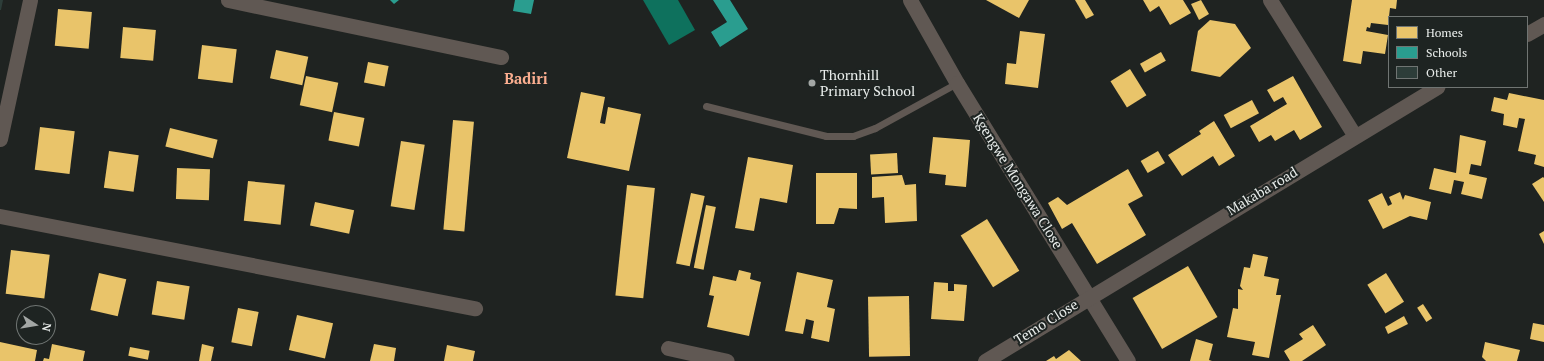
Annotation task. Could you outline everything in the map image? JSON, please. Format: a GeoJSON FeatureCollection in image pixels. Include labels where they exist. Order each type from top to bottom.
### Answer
{"type":"FeatureCollection","features":[{"type":"Feature","properties":{"kind":"street"},"geometry":{"type":"LineString","coordinates":[[0,139],[30,0]]}},
{"type":"Feature","properties":{"kind":"street"},"geometry":{"type":"LineString","coordinates":[[228,0],[285,6],[500,57]]}},
{"type":"Feature","properties":{"kind":"street","name":"Kgengwe Mongawa Close"},"geometry":{"type":"LineString","coordinates":[[910,0],[957,83],[1128,361]]}},
{"type":"Feature","properties":{"kind":"street"},"geometry":{"type":"LineString","coordinates":[[1270,0],[1355,136]]}},
{"type":"Feature","properties":{"kind":"street"},"geometry":{"type":"LineString","coordinates":[[1528,33],[1544,24]]}},
{"type":"Feature","properties":{"kind":"street","name":"Makaba road"},"geometry":{"type":"LineString","coordinates":[[1088,295],[1435,88]]}},
{"type":"Feature","properties":{"kind":"street"},"geometry":{"type":"LineString","coordinates":[[0,216],[475,308]]}},
{"type":"Feature","properties":{"kind":"street","name":"Temo Close"},"geometry":{"type":"LineString","coordinates":[[985,361],[1088,295]]}},
{"type":"Feature","properties":{"kind":"street"},"geometry":{"type":"LineString","coordinates":[[668,348],[727,361]]}},
{"type":"Feature","properties":{"kind":"lane"},"geometry":{"type":"LineString","coordinates":[[706,106],[826,136],[853,136],[875,128],[957,83]]}},
{"type":"Feature","properties":{"kind":"shaded area"},"geometry":{"type":"Polygon","coordinates":[[[643,0],[678,0],[695,30],[669,45],[643,0]]]}},
{"type":"Feature","properties":{"kind":"building: Homes"},"geometry":{"type":"Polygon","coordinates":[[[986,0],[1029,0],[1019,18],[986,0]]]}},
{"type":"Feature","properties":{"kind":"building: Homes"},"geometry":{"type":"Polygon","coordinates":[[[1075,0],[1085,0],[1094,15],[1086,19],[1075,0]]]}},
{"type":"Feature","properties":{"kind":"building: Homes"},"geometry":{"type":"Polygon","coordinates":[[[1143,0],[1183,0],[1191,13],[1170,25],[1159,6],[1150,12],[1143,0]]]}},
{"type":"Feature","properties":{"kind":"building: Homes"},"geometry":{"type":"Polygon","coordinates":[[[1201,0],[1209,14],[1199,20],[1191,4],[1201,0]]]}},
{"type":"Feature","properties":{"kind":"building: Homes"},"geometry":{"type":"Polygon","coordinates":[[[1352,0],[1397,0],[1396,9],[1390,8],[1388,25],[1371,23],[1370,28],[1367,27],[1366,31],[1388,35],[1385,54],[1363,51],[1361,64],[1343,61],[1352,0]]]}},
{"type":"Feature","properties":{"kind":"building: Homes"},"geometry":{"type":"Polygon","coordinates":[[[58,9],[92,12],[89,49],[55,46],[58,9]]]}},
{"type":"Feature","properties":{"kind":"building: Homes"},"geometry":{"type":"Polygon","coordinates":[[[1210,20],[1235,24],[1251,48],[1220,77],[1191,71],[1198,31],[1210,20]]]}},
{"type":"Feature","properties":{"kind":"building: Homes"},"geometry":{"type":"Polygon","coordinates":[[[123,27],[156,30],[153,61],[120,58],[123,27]]]}},
{"type":"Feature","properties":{"kind":"building: Homes"},"geometry":{"type":"Polygon","coordinates":[[[1020,31],[1045,34],[1038,88],[1005,84],[1007,63],[1016,64],[1020,31]]]}},
{"type":"Feature","properties":{"kind":"building: Homes"},"geometry":{"type":"Polygon","coordinates":[[[202,45],[237,49],[233,83],[198,79],[202,45]]]}},
{"type":"Feature","properties":{"kind":"building: Homes"},"geometry":{"type":"Polygon","coordinates":[[[276,50],[308,57],[302,85],[270,78],[276,50]]]}},
{"type":"Feature","properties":{"kind":"building: Homes"},"geometry":{"type":"Polygon","coordinates":[[[1161,52],[1166,61],[1145,72],[1140,64],[1161,52]]]}},
{"type":"Feature","properties":{"kind":"building: Homes"},"geometry":{"type":"Polygon","coordinates":[[[368,62],[389,66],[385,87],[364,83],[368,62]]]}},
{"type":"Feature","properties":{"kind":"building: Homes"},"geometry":{"type":"Polygon","coordinates":[[[1130,69],[1146,95],[1127,107],[1110,81],[1130,69]]]}},
{"type":"Feature","properties":{"kind":"building: Homes"},"geometry":{"type":"Polygon","coordinates":[[[306,76],[338,83],[332,112],[300,105],[306,76]]]}},
{"type":"Feature","properties":{"kind":"building: Homes"},"geometry":{"type":"Polygon","coordinates":[[[1293,76],[1322,127],[1300,140],[1294,130],[1275,141],[1271,135],[1259,142],[1250,126],[1287,104],[1283,97],[1274,102],[1267,90],[1293,76]]]}},
{"type":"Feature","properties":{"kind":"building: Homes"},"geometry":{"type":"Polygon","coordinates":[[[581,92],[605,97],[600,123],[605,124],[608,107],[641,114],[629,171],[567,158],[581,92]]]}},
{"type":"Feature","properties":{"kind":"building: Homes"},"geometry":{"type":"Polygon","coordinates":[[[1509,93],[1544,100],[1544,167],[1534,164],[1536,155],[1518,151],[1525,119],[1519,118],[1517,128],[1503,125],[1504,114],[1491,111],[1494,97],[1507,100],[1509,93]]]}},
{"type":"Feature","properties":{"kind":"building: Homes"},"geometry":{"type":"Polygon","coordinates":[[[1252,100],[1259,113],[1231,128],[1224,115],[1252,100]]]}},
{"type":"Feature","properties":{"kind":"building: Homes"},"geometry":{"type":"Polygon","coordinates":[[[334,112],[364,118],[359,146],[328,140],[334,112]]]}},
{"type":"Feature","properties":{"kind":"building: Homes"},"geometry":{"type":"Polygon","coordinates":[[[453,120],[474,122],[464,231],[443,230],[453,120]]]}},
{"type":"Feature","properties":{"kind":"building: Homes"},"geometry":{"type":"Polygon","coordinates":[[[1214,121],[1235,156],[1219,166],[1213,156],[1182,176],[1168,155],[1201,134],[1199,131],[1214,121]]]}},
{"type":"Feature","properties":{"kind":"building: Homes"},"geometry":{"type":"Polygon","coordinates":[[[40,127],[75,131],[69,174],[35,170],[40,127]]]}},
{"type":"Feature","properties":{"kind":"building: Homes"},"geometry":{"type":"Polygon","coordinates":[[[170,128],[218,140],[213,158],[165,146],[170,128]]]}},
{"type":"Feature","properties":{"kind":"building: Homes"},"geometry":{"type":"Polygon","coordinates":[[[1460,135],[1486,141],[1481,166],[1471,164],[1469,174],[1487,178],[1482,199],[1461,194],[1464,182],[1454,180],[1451,194],[1429,189],[1434,168],[1456,173],[1460,135]]]}},
{"type":"Feature","properties":{"kind":"building: Homes"},"geometry":{"type":"Polygon","coordinates":[[[933,137],[970,140],[966,187],[945,185],[946,175],[929,173],[933,137]]]}},
{"type":"Feature","properties":{"kind":"building: Homes"},"geometry":{"type":"Polygon","coordinates":[[[401,141],[425,145],[414,210],[391,206],[401,141]]]}},
{"type":"Feature","properties":{"kind":"building: Homes"},"geometry":{"type":"Polygon","coordinates":[[[109,151],[139,155],[134,192],[104,188],[109,151]]]}},
{"type":"Feature","properties":{"kind":"building: Homes"},"geometry":{"type":"Polygon","coordinates":[[[1158,151],[1165,163],[1148,173],[1141,161],[1158,151]]]}},
{"type":"Feature","properties":{"kind":"building: Homes"},"geometry":{"type":"Polygon","coordinates":[[[897,153],[898,173],[871,174],[870,154],[897,153]]]}},
{"type":"Feature","properties":{"kind":"building: Homes"},"geometry":{"type":"Polygon","coordinates":[[[748,157],[793,165],[787,203],[760,198],[754,231],[735,228],[748,157]]]}},
{"type":"Feature","properties":{"kind":"building: Homes"},"geometry":{"type":"Polygon","coordinates":[[[177,168],[210,169],[209,200],[176,199],[177,168]]]}},
{"type":"Feature","properties":{"kind":"building: Homes"},"geometry":{"type":"Polygon","coordinates":[[[1128,169],[1143,196],[1128,204],[1146,235],[1097,264],[1072,223],[1062,229],[1048,203],[1058,197],[1067,205],[1128,169]]]}},
{"type":"Feature","properties":{"kind":"building: Homes"},"geometry":{"type":"Polygon","coordinates":[[[816,173],[857,173],[857,209],[839,208],[834,224],[816,224],[816,173]]]}},
{"type":"Feature","properties":{"kind":"building: Homes"},"geometry":{"type":"Polygon","coordinates":[[[902,175],[905,185],[916,184],[917,221],[885,223],[884,197],[872,198],[872,177],[902,175]]]}},
{"type":"Feature","properties":{"kind":"building: Homes"},"geometry":{"type":"Polygon","coordinates":[[[1543,177],[1544,178],[1544,202],[1532,184],[1543,177]]]}},
{"type":"Feature","properties":{"kind":"building: Homes"},"geometry":{"type":"Polygon","coordinates":[[[248,181],[285,185],[281,225],[244,221],[248,181]]]}},
{"type":"Feature","properties":{"kind":"building: Homes"},"geometry":{"type":"Polygon","coordinates":[[[627,185],[655,188],[643,298],[615,295],[627,185]]]}},
{"type":"Feature","properties":{"kind":"building: Homes"},"geometry":{"type":"Polygon","coordinates":[[[1400,192],[1403,200],[1405,195],[1431,202],[1427,220],[1410,216],[1383,229],[1368,200],[1382,193],[1388,206],[1392,204],[1389,197],[1400,192]]]}},
{"type":"Feature","properties":{"kind":"building: Homes"},"geometry":{"type":"Polygon","coordinates":[[[691,193],[705,196],[690,266],[676,263],[691,193]]]}},
{"type":"Feature","properties":{"kind":"building: Homes"},"geometry":{"type":"Polygon","coordinates":[[[315,202],[354,210],[349,234],[310,225],[315,202]]]}},
{"type":"Feature","properties":{"kind":"building: Homes"},"geometry":{"type":"Polygon","coordinates":[[[706,205],[716,207],[704,270],[694,268],[706,205]]]}},
{"type":"Feature","properties":{"kind":"building: Homes"},"geometry":{"type":"Polygon","coordinates":[[[987,219],[1019,271],[993,287],[961,235],[987,219]]]}},
{"type":"Feature","properties":{"kind":"building: Homes"},"geometry":{"type":"Polygon","coordinates":[[[1544,231],[1544,244],[1539,234],[1544,231]]]}},
{"type":"Feature","properties":{"kind":"building: Homes"},"geometry":{"type":"Polygon","coordinates":[[[11,250],[50,255],[44,298],[6,294],[11,250]]]}},
{"type":"Feature","properties":{"kind":"building: Homes"},"geometry":{"type":"Polygon","coordinates":[[[1253,254],[1268,257],[1264,276],[1279,279],[1276,295],[1281,295],[1269,358],[1252,355],[1255,342],[1227,337],[1233,308],[1238,309],[1238,289],[1243,290],[1240,286],[1244,267],[1250,268],[1253,254]]]}},
{"type":"Feature","properties":{"kind":"building: Homes"},"geometry":{"type":"Polygon","coordinates":[[[1188,266],[1218,317],[1162,349],[1133,298],[1188,266]]]}},
{"type":"Feature","properties":{"kind":"building: Homes"},"geometry":{"type":"Polygon","coordinates":[[[739,270],[751,273],[750,279],[761,282],[749,336],[707,327],[714,296],[709,295],[713,276],[736,281],[739,270]]]}},
{"type":"Feature","properties":{"kind":"building: Homes"},"geometry":{"type":"Polygon","coordinates":[[[797,272],[833,280],[827,307],[835,309],[829,342],[811,338],[814,321],[806,319],[803,334],[785,331],[797,272]]]}},
{"type":"Feature","properties":{"kind":"building: Homes"},"geometry":{"type":"Polygon","coordinates":[[[99,273],[126,279],[118,316],[90,310],[99,273]]]}},
{"type":"Feature","properties":{"kind":"building: Homes"},"geometry":{"type":"Polygon","coordinates":[[[1386,273],[1404,302],[1385,313],[1367,285],[1386,273]]]}},
{"type":"Feature","properties":{"kind":"building: Homes"},"geometry":{"type":"Polygon","coordinates":[[[157,281],[190,286],[184,320],[152,315],[157,281]]]}},
{"type":"Feature","properties":{"kind":"building: Homes"},"geometry":{"type":"Polygon","coordinates":[[[934,282],[948,283],[948,291],[954,291],[954,284],[967,285],[964,321],[931,319],[934,282]]]}},
{"type":"Feature","properties":{"kind":"building: Homes"},"geometry":{"type":"Polygon","coordinates":[[[909,296],[910,356],[869,357],[868,297],[909,296]]]}},
{"type":"Feature","properties":{"kind":"building: Homes"},"geometry":{"type":"Polygon","coordinates":[[[1423,304],[1432,318],[1426,322],[1417,308],[1423,304]]]}},
{"type":"Feature","properties":{"kind":"building: Homes"},"geometry":{"type":"Polygon","coordinates":[[[238,308],[259,312],[252,346],[231,342],[238,308]]]}},
{"type":"Feature","properties":{"kind":"building: Homes"},"geometry":{"type":"Polygon","coordinates":[[[297,315],[333,323],[325,358],[289,350],[297,315]]]}},
{"type":"Feature","properties":{"kind":"building: Homes"},"geometry":{"type":"Polygon","coordinates":[[[1404,316],[1408,324],[1388,334],[1385,327],[1404,316]]]}},
{"type":"Feature","properties":{"kind":"building: Homes"},"geometry":{"type":"Polygon","coordinates":[[[1533,323],[1544,325],[1544,342],[1530,339],[1533,323]]]}},
{"type":"Feature","properties":{"kind":"building: Homes"},"geometry":{"type":"Polygon","coordinates":[[[1313,325],[1326,345],[1302,361],[1290,361],[1284,351],[1303,339],[1299,334],[1313,325]]]}},
{"type":"Feature","properties":{"kind":"building: Homes"},"geometry":{"type":"Polygon","coordinates":[[[1196,339],[1213,344],[1209,360],[1212,361],[1190,361],[1196,339]]]}},
{"type":"Feature","properties":{"kind":"building: Homes"},"geometry":{"type":"Polygon","coordinates":[[[0,342],[37,350],[35,361],[0,361],[0,342]]]}},
{"type":"Feature","properties":{"kind":"building: Homes"},"geometry":{"type":"Polygon","coordinates":[[[1485,342],[1520,350],[1517,361],[1486,361],[1482,357],[1485,342]]]}},
{"type":"Feature","properties":{"kind":"building: Homes"},"geometry":{"type":"Polygon","coordinates":[[[202,344],[214,347],[211,361],[199,361],[202,344]]]}},
{"type":"Feature","properties":{"kind":"building: Homes"},"geometry":{"type":"Polygon","coordinates":[[[374,344],[396,348],[394,361],[370,361],[374,344]]]}},
{"type":"Feature","properties":{"kind":"building: Homes"},"geometry":{"type":"Polygon","coordinates":[[[52,345],[85,351],[83,361],[43,361],[44,358],[49,359],[52,345]]]}},
{"type":"Feature","properties":{"kind":"building: Homes"},"geometry":{"type":"Polygon","coordinates":[[[447,345],[475,351],[473,361],[444,361],[447,345]]]}},
{"type":"Feature","properties":{"kind":"building: Homes"},"geometry":{"type":"Polygon","coordinates":[[[130,347],[150,351],[148,360],[128,356],[130,347]]]}},
{"type":"Feature","properties":{"kind":"building: Homes"},"geometry":{"type":"Polygon","coordinates":[[[1069,350],[1081,361],[1046,361],[1054,356],[1056,359],[1069,350]]]}},
{"type":"Feature","properties":{"kind":"building: Schools"},"geometry":{"type":"Polygon","coordinates":[[[390,0],[399,0],[394,4],[390,0]]]}},
{"type":"Feature","properties":{"kind":"building: Schools"},"geometry":{"type":"Polygon","coordinates":[[[515,0],[534,0],[531,14],[513,11],[515,0]]]}},
{"type":"Feature","properties":{"kind":"building: Schools"},"geometry":{"type":"Polygon","coordinates":[[[713,0],[730,0],[748,29],[720,47],[711,32],[727,22],[713,0]]]}},
{"type":"Feature","properties":{"kind":"building: Other"},"geometry":{"type":"Polygon","coordinates":[[[0,0],[3,0],[1,10],[0,10],[0,0]]]}},
{"type":"Feature","properties":{"kind":"place","name":"Thornhill Primary School"},"geometry":{"type":"Point","coordinates":[812,83]}},
{"type":"Feature","properties":{"kind":"district","name":"Badiri"},"geometry":{"type":"Point","coordinates":[526,79]}}]}
